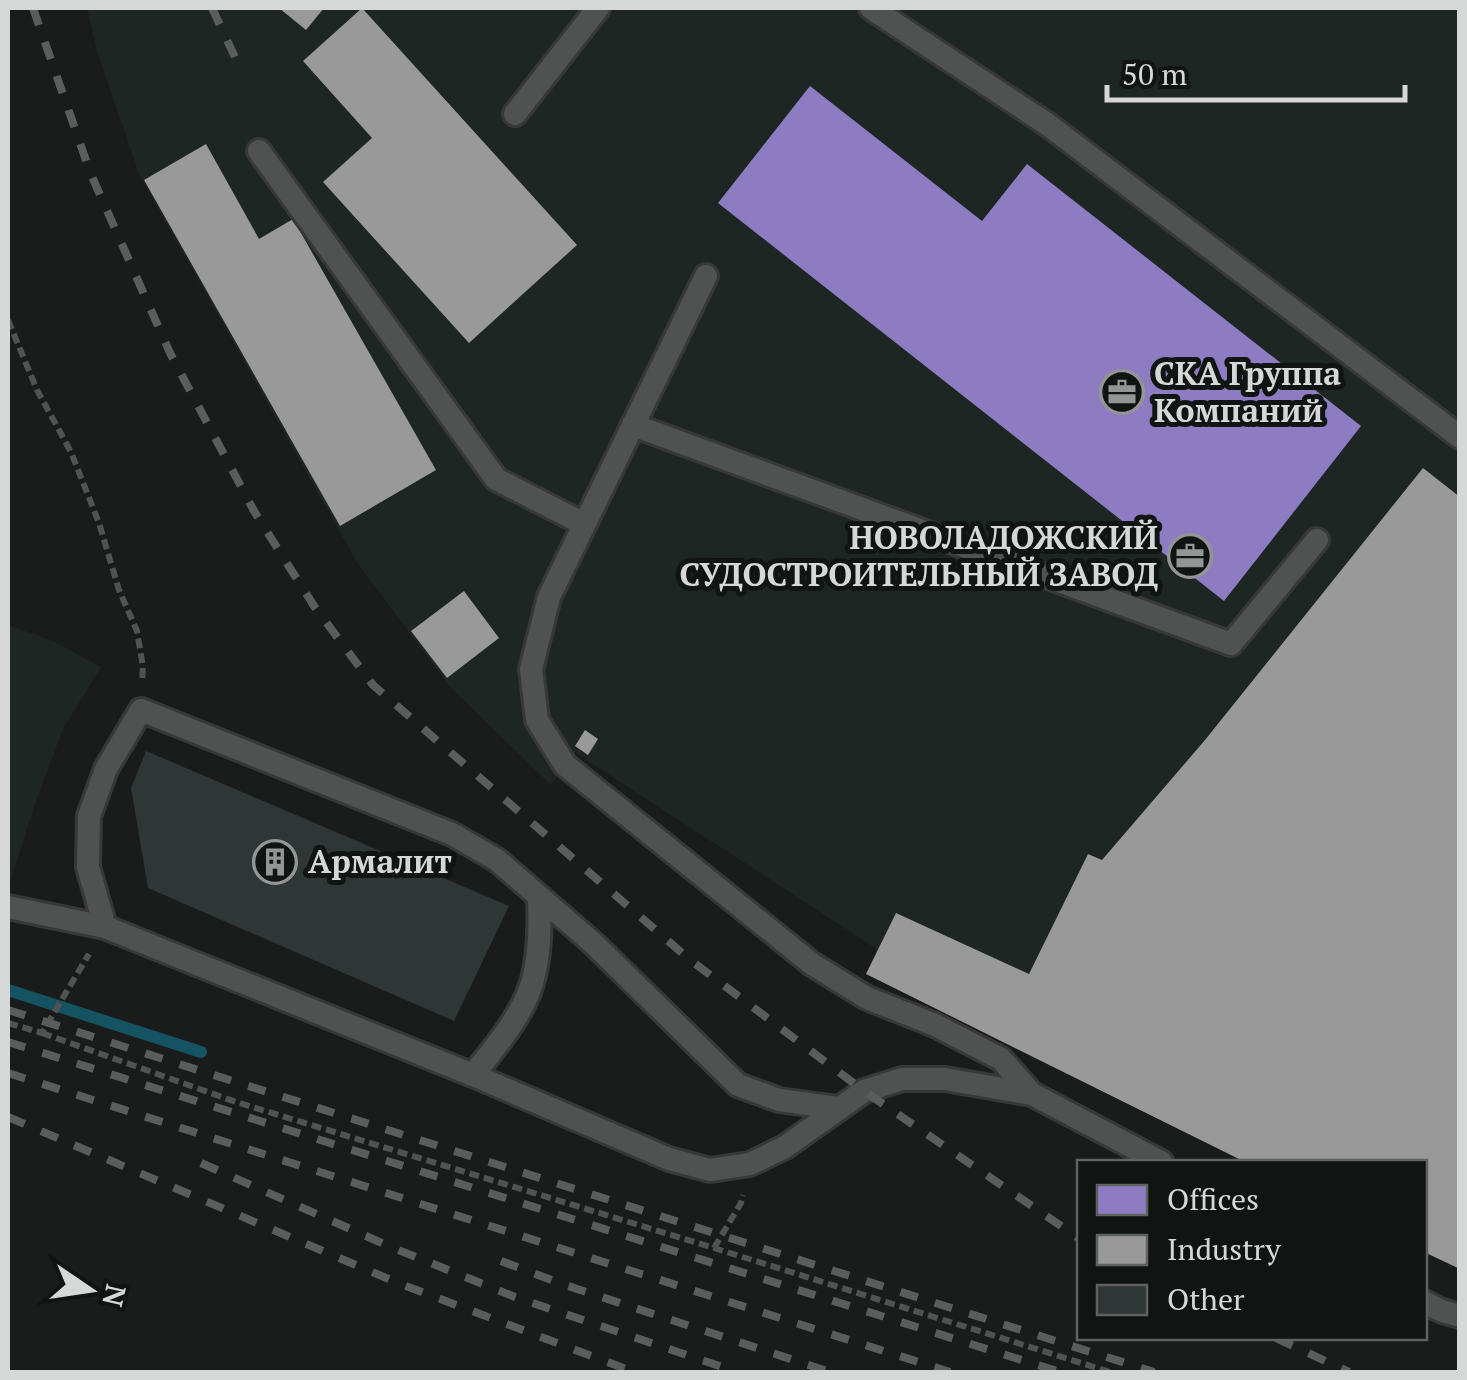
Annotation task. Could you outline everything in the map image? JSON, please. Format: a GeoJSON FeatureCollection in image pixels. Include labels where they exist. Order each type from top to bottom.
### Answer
{"type":"FeatureCollection","features":[{"type":"Feature","properties":{"kind":"lane"},"geometry":{"type":"LineString","coordinates":[[515,114],[598,8]]}},
{"type":"Feature","properties":{"kind":"lane"},"geometry":{"type":"LineString","coordinates":[[872,8],[1046,124],[1460,437]]}},
{"type":"Feature","properties":{"kind":"lane"},"geometry":{"type":"LineString","coordinates":[[259,150],[496,479],[584,524]]}},
{"type":"Feature","properties":{"kind":"lane"},"geometry":{"type":"LineString","coordinates":[[706,276],[549,597],[531,670],[537,720],[565,765],[812,964],[867,998],[934,1025],[1001,1059],[1032,1094]]}},
{"type":"Feature","properties":{"kind":"lane"},"geometry":{"type":"LineString","coordinates":[[633,424],[1231,644],[1317,540]]}},
{"type":"Feature","properties":{"kind":"lane"},"geometry":{"type":"LineString","coordinates":[[104,927],[88,867],[89,816],[106,769],[141,710],[452,834],[497,860],[594,944],[738,1085],[779,1100],[838,1108]]}},
{"type":"Feature","properties":{"kind":"lane"},"geometry":{"type":"LineString","coordinates":[[473,1076],[510,1028],[532,984],[540,935],[539,898]]}},
{"type":"Feature","properties":{"kind":"lane"},"geometry":{"type":"LineString","coordinates":[[8,907],[104,927],[669,1159],[710,1170],[750,1164],[784,1147],[864,1092],[902,1079],[945,1079],[1032,1094],[1158,1160]]}},
{"type":"Feature","properties":{"kind":"lane"},"geometry":{"type":"LineString","coordinates":[[1427,1304],[1460,1316]]}},
{"type":"Feature","properties":{"kind":"path"},"geometry":{"type":"LineString","coordinates":[[8,320],[70,452],[119,590],[138,631],[143,667],[141,710]]}},
{"type":"Feature","properties":{"kind":"path"},"geometry":{"type":"LineString","coordinates":[[42,1033],[104,927]]}},
{"type":"Feature","properties":{"kind":"path"},"geometry":{"type":"LineString","coordinates":[[8,1023],[236,1102],[1110,1372]]}},
{"type":"Feature","properties":{"kind":"path"},"geometry":{"type":"LineString","coordinates":[[714,1248],[741,1203],[750,1164]]}},
{"type":"Feature","properties":{"kind":"shaded area"},"geometry":{"type":"Polygon","coordinates":[[[87,8],[1459,8],[1459,1269],[1427,1253],[1427,1160],[1241,1160],[866,974],[877,949],[574,752],[551,785],[450,687],[356,561],[139,174],[97,51],[87,8]]]}},
{"type":"Feature","properties":{"kind":"shaded area"},"geometry":{"type":"Polygon","coordinates":[[[8,625],[53,641],[101,667],[63,729],[8,888],[8,625]]]}},
{"type":"Feature","properties":{"kind":"building: Offices"},"geometry":{"type":"Polygon","coordinates":[[[810,86],[982,221],[1027,164],[1361,426],[1224,601],[718,203],[810,86]]]}},
{"type":"Feature","properties":{"kind":"building: Industry"},"geometry":{"type":"Polygon","coordinates":[[[279,8],[324,8],[306,30],[279,8]]]}},
{"type":"Feature","properties":{"kind":"building: Industry"},"geometry":{"type":"Polygon","coordinates":[[[362,8],[577,245],[469,343],[323,182],[372,138],[303,61],[362,8]]]}},
{"type":"Feature","properties":{"kind":"building: Industry"},"geometry":{"type":"Polygon","coordinates":[[[206,144],[259,239],[293,219],[436,470],[340,526],[144,180],[206,144]]]}},
{"type":"Feature","properties":{"kind":"building: Industry"},"geometry":{"type":"Polygon","coordinates":[[[1423,468],[1460,497],[1460,1269],[1427,1253],[1427,1160],[1241,1160],[866,974],[896,913],[1029,974],[1088,854],[1102,860],[1205,740],[1423,468]]]}},
{"type":"Feature","properties":{"kind":"building: Industry"},"geometry":{"type":"Polygon","coordinates":[[[464,591],[499,638],[447,678],[411,631],[464,591]]]}},
{"type":"Feature","properties":{"kind":"building: Industry"},"geometry":{"type":"Polygon","coordinates":[[[585,730],[598,739],[588,755],[575,746],[585,730]]]}},
{"type":"Feature","properties":{"kind":"building: Other","name":"Армалит"},"geometry":{"type":"Polygon","coordinates":[[[146,751],[509,906],[454,1021],[148,888],[131,788],[146,751]]]}},
{"type":"Feature","properties":{"kind":"waterway"},"geometry":{"type":"LineString","coordinates":[[8,990],[201,1052]]}},
{"type":"Feature","properties":{"kind":"railway"},"geometry":{"type":"LineString","coordinates":[[33,8],[90,172],[170,353],[254,511],[314,606],[373,685],[689,959],[864,1091],[1077,1237]]}},
{"type":"Feature","properties":{"kind":"railway"},"geometry":{"type":"LineString","coordinates":[[212,8],[241,70]]}},
{"type":"Feature","properties":{"kind":"railway"},"geometry":{"type":"LineString","coordinates":[[8,1010],[1154,1372]]}},
{"type":"Feature","properties":{"kind":"railway"},"geometry":{"type":"LineString","coordinates":[[8,1042],[1060,1372]]}},
{"type":"Feature","properties":{"kind":"railway"},"geometry":{"type":"LineString","coordinates":[[8,1073],[950,1372]]}},
{"type":"Feature","properties":{"kind":"railway"},"geometry":{"type":"LineString","coordinates":[[8,1117],[398,1283],[634,1372]]}},
{"type":"Feature","properties":{"kind":"railway"},"geometry":{"type":"LineString","coordinates":[[201,1163],[515,1297],[737,1372]]}},
{"type":"Feature","properties":{"kind":"railway"},"geometry":{"type":"LineString","coordinates":[[501,1261],[830,1372]]}},
{"type":"Feature","properties":{"kind":"railway"},"geometry":{"type":"LineString","coordinates":[[1280,1340],[1349,1372]]}},
{"type":"Feature","properties":{"kind":"place","name":"СКА Группа Компаний"},"geometry":{"type":"Point","coordinates":[1122,392]}},
{"type":"Feature","properties":{"kind":"place","name":"НОВОЛАДОЖСКИЙ СУДОСТРОИТЕЛЬНЫЙ ЗАВОД"},"geometry":{"type":"Point","coordinates":[1190,556]}},
{"type":"Feature","properties":{"kind":"place","name":"Армалит"},"geometry":{"type":"Point","coordinates":[275,862]}}]}
